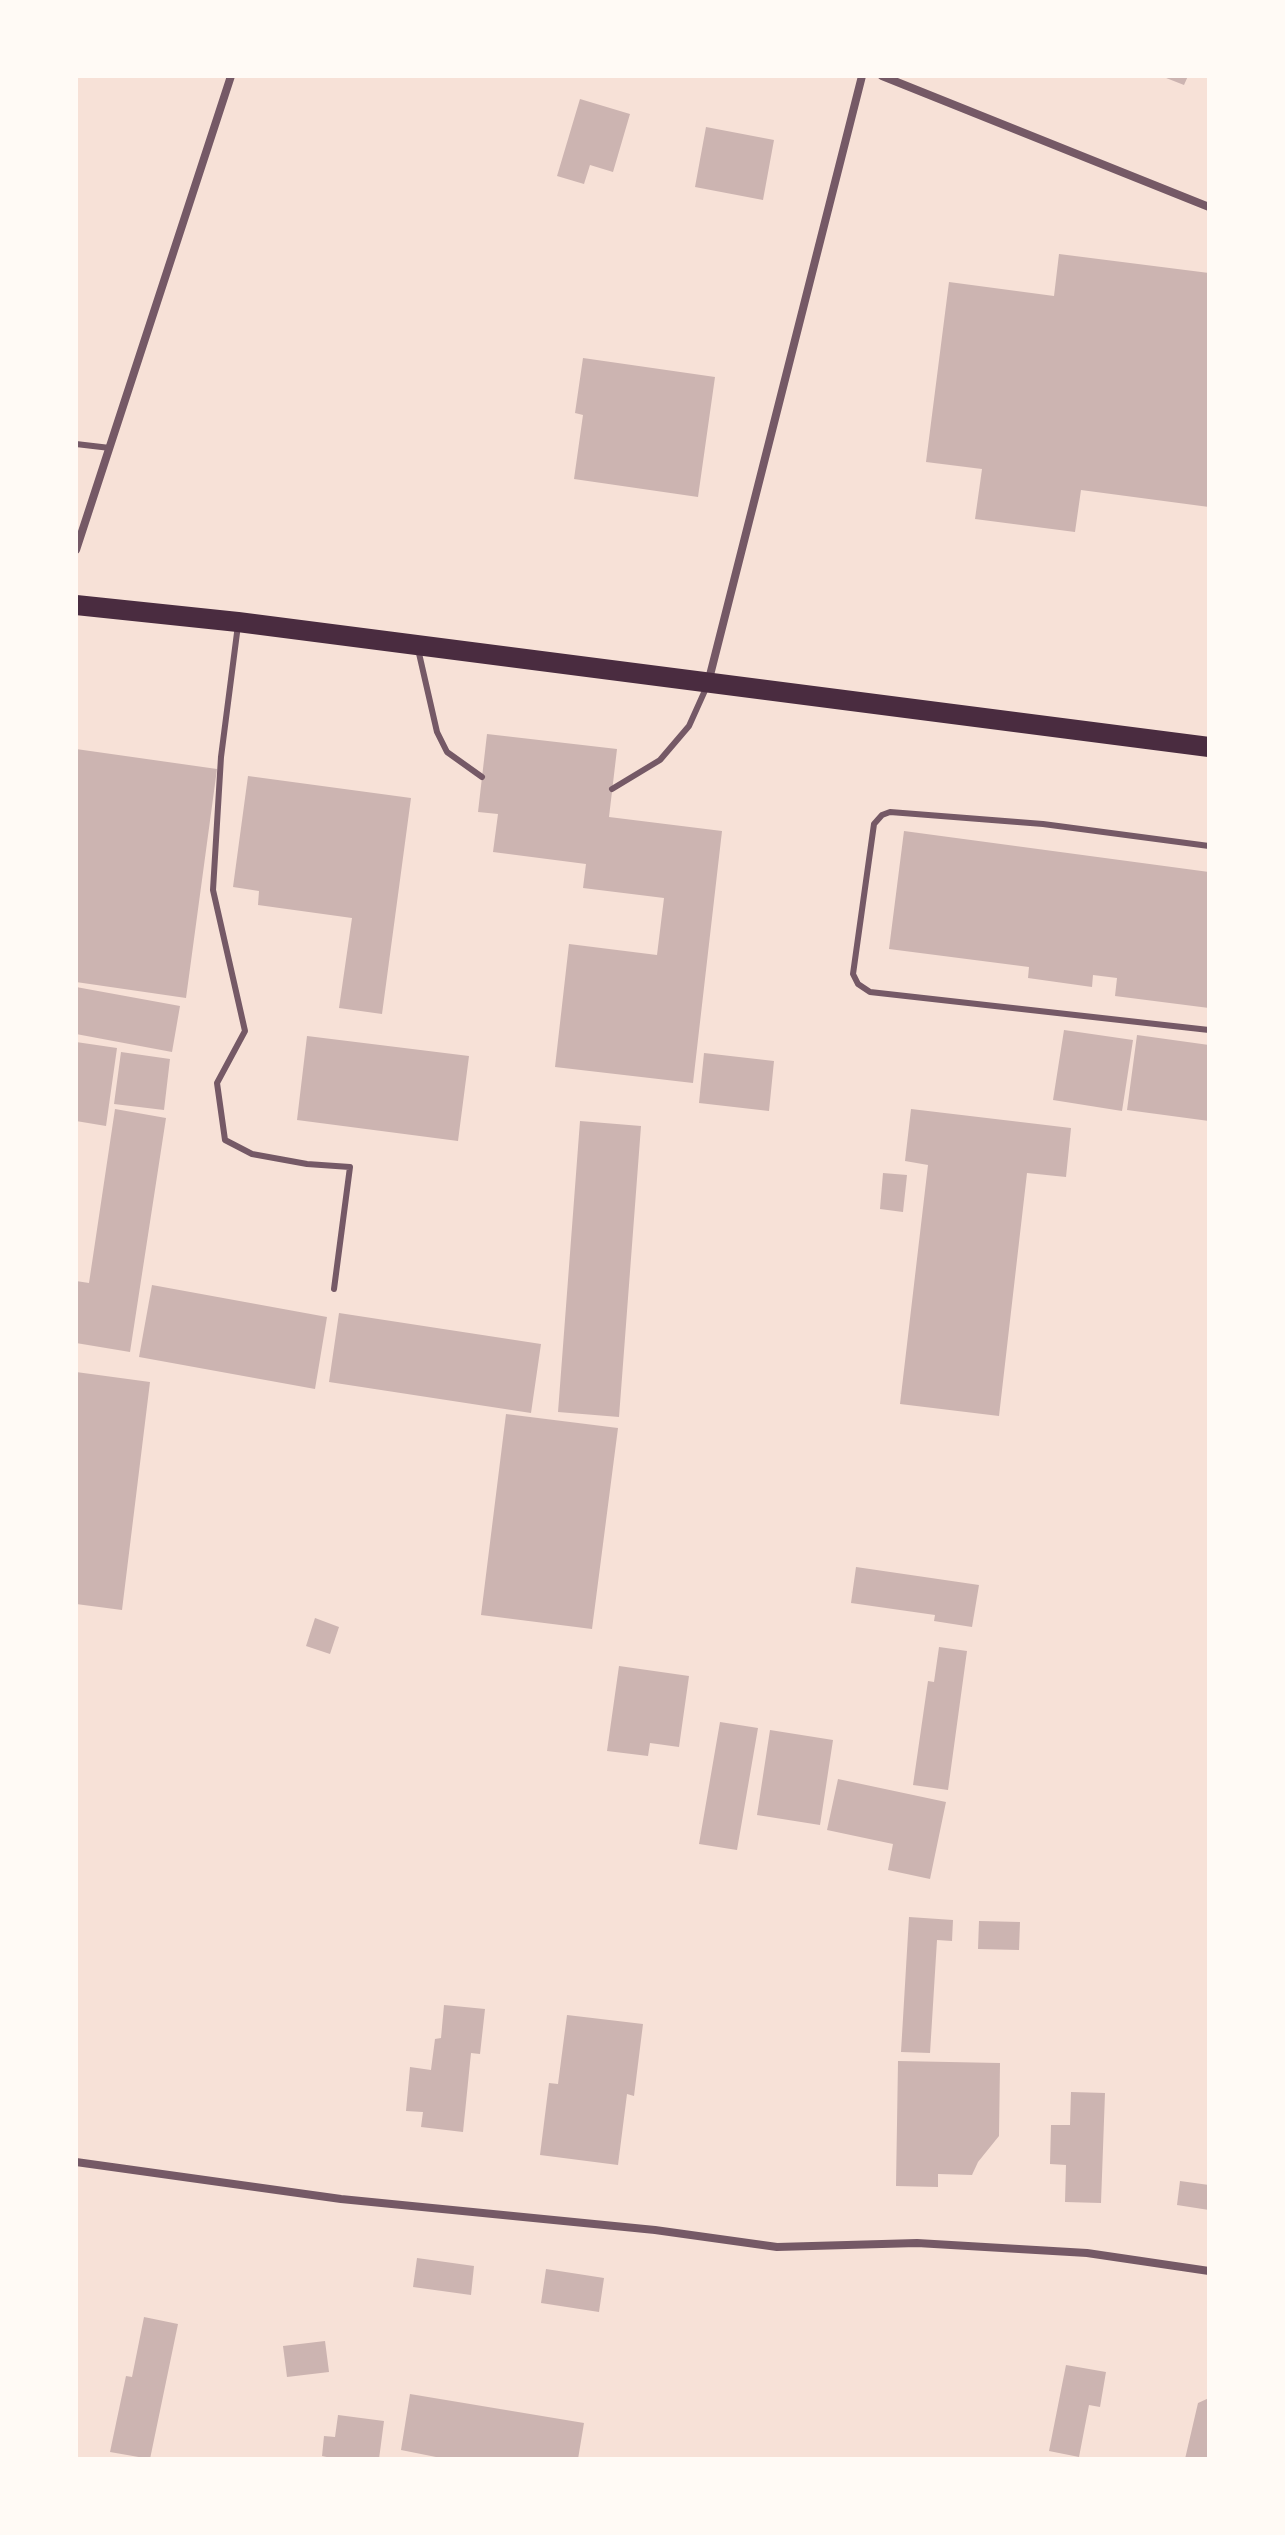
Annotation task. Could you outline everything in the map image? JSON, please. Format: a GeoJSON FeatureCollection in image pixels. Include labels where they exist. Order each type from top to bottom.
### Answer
{"type":"FeatureCollection","features":[{"type":"Feature","properties":{"kind":"main road"},"geometry":{"type":"LineString","coordinates":[[76,605],[238,622],[1209,747]]}},
{"type":"Feature","properties":{"kind":"street"},"geometry":{"type":"LineString","coordinates":[[76,550],[231,76]]}},
{"type":"Feature","properties":{"kind":"street"},"geometry":{"type":"LineString","coordinates":[[708,683],[862,76]]}},
{"type":"Feature","properties":{"kind":"street"},"geometry":{"type":"LineString","coordinates":[[882,76],[1209,207]]}},
{"type":"Feature","properties":{"kind":"street"},"geometry":{"type":"LineString","coordinates":[[76,2162],[341,2199],[655,2230],[777,2247],[917,2243],[1071,2252],[1209,2271]]}},
{"type":"Feature","properties":{"kind":"lane"},"geometry":{"type":"LineString","coordinates":[[76,444],[110,448]]}},
{"type":"Feature","properties":{"kind":"lane"},"geometry":{"type":"LineString","coordinates":[[238,622],[221,757],[213,890],[245,1031],[217,1083],[225,1140],[252,1154],[307,1164],[350,1167],[334,1289]]}},
{"type":"Feature","properties":{"kind":"lane"},"geometry":{"type":"LineString","coordinates":[[418,646],[437,732],[447,752],[482,777]]}},
{"type":"Feature","properties":{"kind":"lane"},"geometry":{"type":"LineString","coordinates":[[612,789],[660,760],[689,726],[708,683]]}},
{"type":"Feature","properties":{"kind":"lane"},"geometry":{"type":"LineString","coordinates":[[1209,846],[1043,824],[890,812],[874,824],[853,974],[858,984],[870,992],[1209,1030]]}},
{"type":"Feature","properties":{"kind":"building"},"geometry":{"type":"Polygon","coordinates":[[[1161,76],[1188,76],[1184,85],[1161,76]]]}},
{"type":"Feature","properties":{"kind":"building"},"geometry":{"type":"Polygon","coordinates":[[[580,99],[630,114],[613,172],[590,165],[584,184],[557,176],[580,99]]]}},
{"type":"Feature","properties":{"kind":"building"},"geometry":{"type":"Polygon","coordinates":[[[706,127],[774,140],[763,200],[695,187],[706,127]]]}},
{"type":"Feature","properties":{"kind":"building"},"geometry":{"type":"Polygon","coordinates":[[[1059,254],[1209,273],[1209,507],[1081,490],[1075,532],[975,519],[982,469],[926,462],[949,282],[1054,296],[1059,254]]]}},
{"type":"Feature","properties":{"kind":"building"},"geometry":{"type":"Polygon","coordinates":[[[583,358],[715,377],[698,497],[574,479],[583,415],[575,413],[583,358]]]}},
{"type":"Feature","properties":{"kind":"building"},"geometry":{"type":"Polygon","coordinates":[[[487,734],[617,749],[609,817],[722,831],[693,1083],[555,1067],[569,944],[657,955],[664,898],[583,888],[586,864],[493,852],[498,814],[478,812],[487,734]]]}},
{"type":"Feature","properties":{"kind":"building"},"geometry":{"type":"Polygon","coordinates":[[[76,749],[217,769],[186,998],[76,982],[76,749]]]}},
{"type":"Feature","properties":{"kind":"building"},"geometry":{"type":"Polygon","coordinates":[[[248,776],[411,798],[382,1014],[339,1008],[352,918],[258,905],[259,891],[233,887],[248,776]]]}},
{"type":"Feature","properties":{"kind":"building"},"geometry":{"type":"Polygon","coordinates":[[[904,831],[1209,872],[1209,1008],[1115,996],[1117,978],[1093,975],[1092,987],[1028,978],[1029,967],[889,949],[904,831]]]}},
{"type":"Feature","properties":{"kind":"building"},"geometry":{"type":"Polygon","coordinates":[[[76,987],[180,1006],[172,1052],[76,1034],[76,987]]]}},
{"type":"Feature","properties":{"kind":"building"},"geometry":{"type":"Polygon","coordinates":[[[1064,1030],[1133,1040],[1122,1111],[1053,1100],[1064,1030]]]}},
{"type":"Feature","properties":{"kind":"building"},"geometry":{"type":"Polygon","coordinates":[[[1137,1035],[1209,1045],[1209,1121],[1127,1110],[1137,1035]]]}},
{"type":"Feature","properties":{"kind":"building"},"geometry":{"type":"Polygon","coordinates":[[[307,1036],[469,1056],[458,1141],[297,1120],[307,1036]]]}},
{"type":"Feature","properties":{"kind":"building"},"geometry":{"type":"Polygon","coordinates":[[[76,1042],[117,1048],[106,1126],[76,1121],[76,1042]]]}},
{"type":"Feature","properties":{"kind":"building"},"geometry":{"type":"Polygon","coordinates":[[[121,1052],[170,1059],[164,1110],[114,1104],[121,1052]]]}},
{"type":"Feature","properties":{"kind":"building"},"geometry":{"type":"Polygon","coordinates":[[[704,1053],[774,1061],[769,1111],[699,1103],[704,1053]]]}},
{"type":"Feature","properties":{"kind":"building"},"geometry":{"type":"Polygon","coordinates":[[[115,1109],[166,1118],[130,1352],[76,1343],[76,1281],[89,1283],[115,1109]]]}},
{"type":"Feature","properties":{"kind":"building"},"geometry":{"type":"Polygon","coordinates":[[[911,1109],[1071,1128],[1066,1177],[1027,1173],[999,1416],[900,1404],[928,1165],[905,1161],[911,1109]]]}},
{"type":"Feature","properties":{"kind":"building"},"geometry":{"type":"Polygon","coordinates":[[[580,1121],[641,1126],[619,1417],[558,1412],[580,1121]]]}},
{"type":"Feature","properties":{"kind":"building"},"geometry":{"type":"Polygon","coordinates":[[[883,1173],[907,1175],[903,1212],[880,1209],[883,1173]]]}},
{"type":"Feature","properties":{"kind":"building"},"geometry":{"type":"Polygon","coordinates":[[[152,1285],[327,1317],[315,1389],[139,1357],[152,1285]]]}},
{"type":"Feature","properties":{"kind":"building"},"geometry":{"type":"Polygon","coordinates":[[[339,1313],[541,1344],[531,1413],[329,1382],[339,1313]]]}},
{"type":"Feature","properties":{"kind":"building"},"geometry":{"type":"Polygon","coordinates":[[[76,1372],[150,1382],[122,1610],[76,1604],[76,1372]]]}},
{"type":"Feature","properties":{"kind":"building"},"geometry":{"type":"Polygon","coordinates":[[[506,1414],[618,1428],[592,1629],[481,1615],[506,1414]]]}},
{"type":"Feature","properties":{"kind":"building"},"geometry":{"type":"Polygon","coordinates":[[[856,1567],[979,1585],[972,1627],[934,1621],[935,1615],[851,1603],[856,1567]]]}},
{"type":"Feature","properties":{"kind":"building"},"geometry":{"type":"Polygon","coordinates":[[[315,1618],[339,1627],[330,1654],[306,1646],[315,1618]]]}},
{"type":"Feature","properties":{"kind":"building"},"geometry":{"type":"Polygon","coordinates":[[[939,1647],[967,1651],[948,1790],[913,1785],[928,1681],[934,1682],[939,1647]]]}},
{"type":"Feature","properties":{"kind":"building"},"geometry":{"type":"Polygon","coordinates":[[[619,1666],[689,1676],[679,1747],[650,1743],[648,1756],[607,1751],[619,1666]]]}},
{"type":"Feature","properties":{"kind":"building"},"geometry":{"type":"Polygon","coordinates":[[[720,1722],[758,1728],[737,1850],[699,1844],[720,1722]]]}},
{"type":"Feature","properties":{"kind":"building"},"geometry":{"type":"Polygon","coordinates":[[[770,1730],[833,1740],[820,1825],[757,1815],[770,1730]]]}},
{"type":"Feature","properties":{"kind":"building"},"geometry":{"type":"Polygon","coordinates":[[[838,1779],[946,1802],[930,1879],[888,1870],[893,1844],[827,1830],[838,1779]]]}},
{"type":"Feature","properties":{"kind":"building"},"geometry":{"type":"Polygon","coordinates":[[[909,1917],[953,1920],[952,1941],[937,1940],[930,2053],[901,2052],[909,1917]]]}},
{"type":"Feature","properties":{"kind":"building"},"geometry":{"type":"Polygon","coordinates":[[[979,1921],[1020,1922],[1019,1950],[978,1949],[979,1921]]]}},
{"type":"Feature","properties":{"kind":"building"},"geometry":{"type":"Polygon","coordinates":[[[444,2005],[485,2009],[480,2054],[471,2053],[463,2132],[421,2127],[423,2112],[406,2111],[410,2067],[431,2070],[435,2039],[441,2038],[444,2005]]]}},
{"type":"Feature","properties":{"kind":"building"},"geometry":{"type":"Polygon","coordinates":[[[567,2015],[643,2024],[634,2096],[627,2094],[618,2165],[540,2155],[549,2083],[558,2084],[567,2015]]]}},
{"type":"Feature","properties":{"kind":"building"},"geometry":{"type":"Polygon","coordinates":[[[898,2061],[1000,2063],[999,2136],[978,2162],[972,2175],[938,2174],[938,2187],[896,2186],[898,2061]]]}},
{"type":"Feature","properties":{"kind":"building"},"geometry":{"type":"Polygon","coordinates":[[[1071,2092],[1105,2093],[1101,2203],[1065,2202],[1066,2165],[1050,2164],[1051,2125],[1070,2125],[1071,2092]]]}},
{"type":"Feature","properties":{"kind":"building"},"geometry":{"type":"Polygon","coordinates":[[[1180,2181],[1209,2185],[1209,2210],[1177,2205],[1180,2181]]]}},
{"type":"Feature","properties":{"kind":"building"},"geometry":{"type":"Polygon","coordinates":[[[417,2258],[474,2266],[471,2295],[413,2287],[417,2258]]]}},
{"type":"Feature","properties":{"kind":"building"},"geometry":{"type":"Polygon","coordinates":[[[546,2269],[604,2278],[599,2312],[541,2303],[546,2269]]]}},
{"type":"Feature","properties":{"kind":"building"},"geometry":{"type":"Polygon","coordinates":[[[144,2317],[178,2324],[150,2459],[110,2452],[126,2376],[132,2377],[144,2317]]]}},
{"type":"Feature","properties":{"kind":"building"},"geometry":{"type":"Polygon","coordinates":[[[325,2341],[329,2372],[287,2377],[283,2346],[325,2341]]]}},
{"type":"Feature","properties":{"kind":"building"},"geometry":{"type":"Polygon","coordinates":[[[1066,2365],[1106,2372],[1100,2407],[1089,2405],[1079,2457],[1049,2451],[1066,2365]]]}},
{"type":"Feature","properties":{"kind":"building"},"geometry":{"type":"Polygon","coordinates":[[[410,2394],[584,2423],[578,2459],[446,2459],[401,2450],[410,2394]]]}},
{"type":"Feature","properties":{"kind":"building"},"geometry":{"type":"Polygon","coordinates":[[[1209,2398],[1209,2459],[1185,2459],[1198,2403],[1209,2398]]]}},
{"type":"Feature","properties":{"kind":"building"},"geometry":{"type":"Polygon","coordinates":[[[338,2415],[384,2421],[379,2459],[322,2456],[324,2436],[335,2437],[338,2415]]]}}]}
